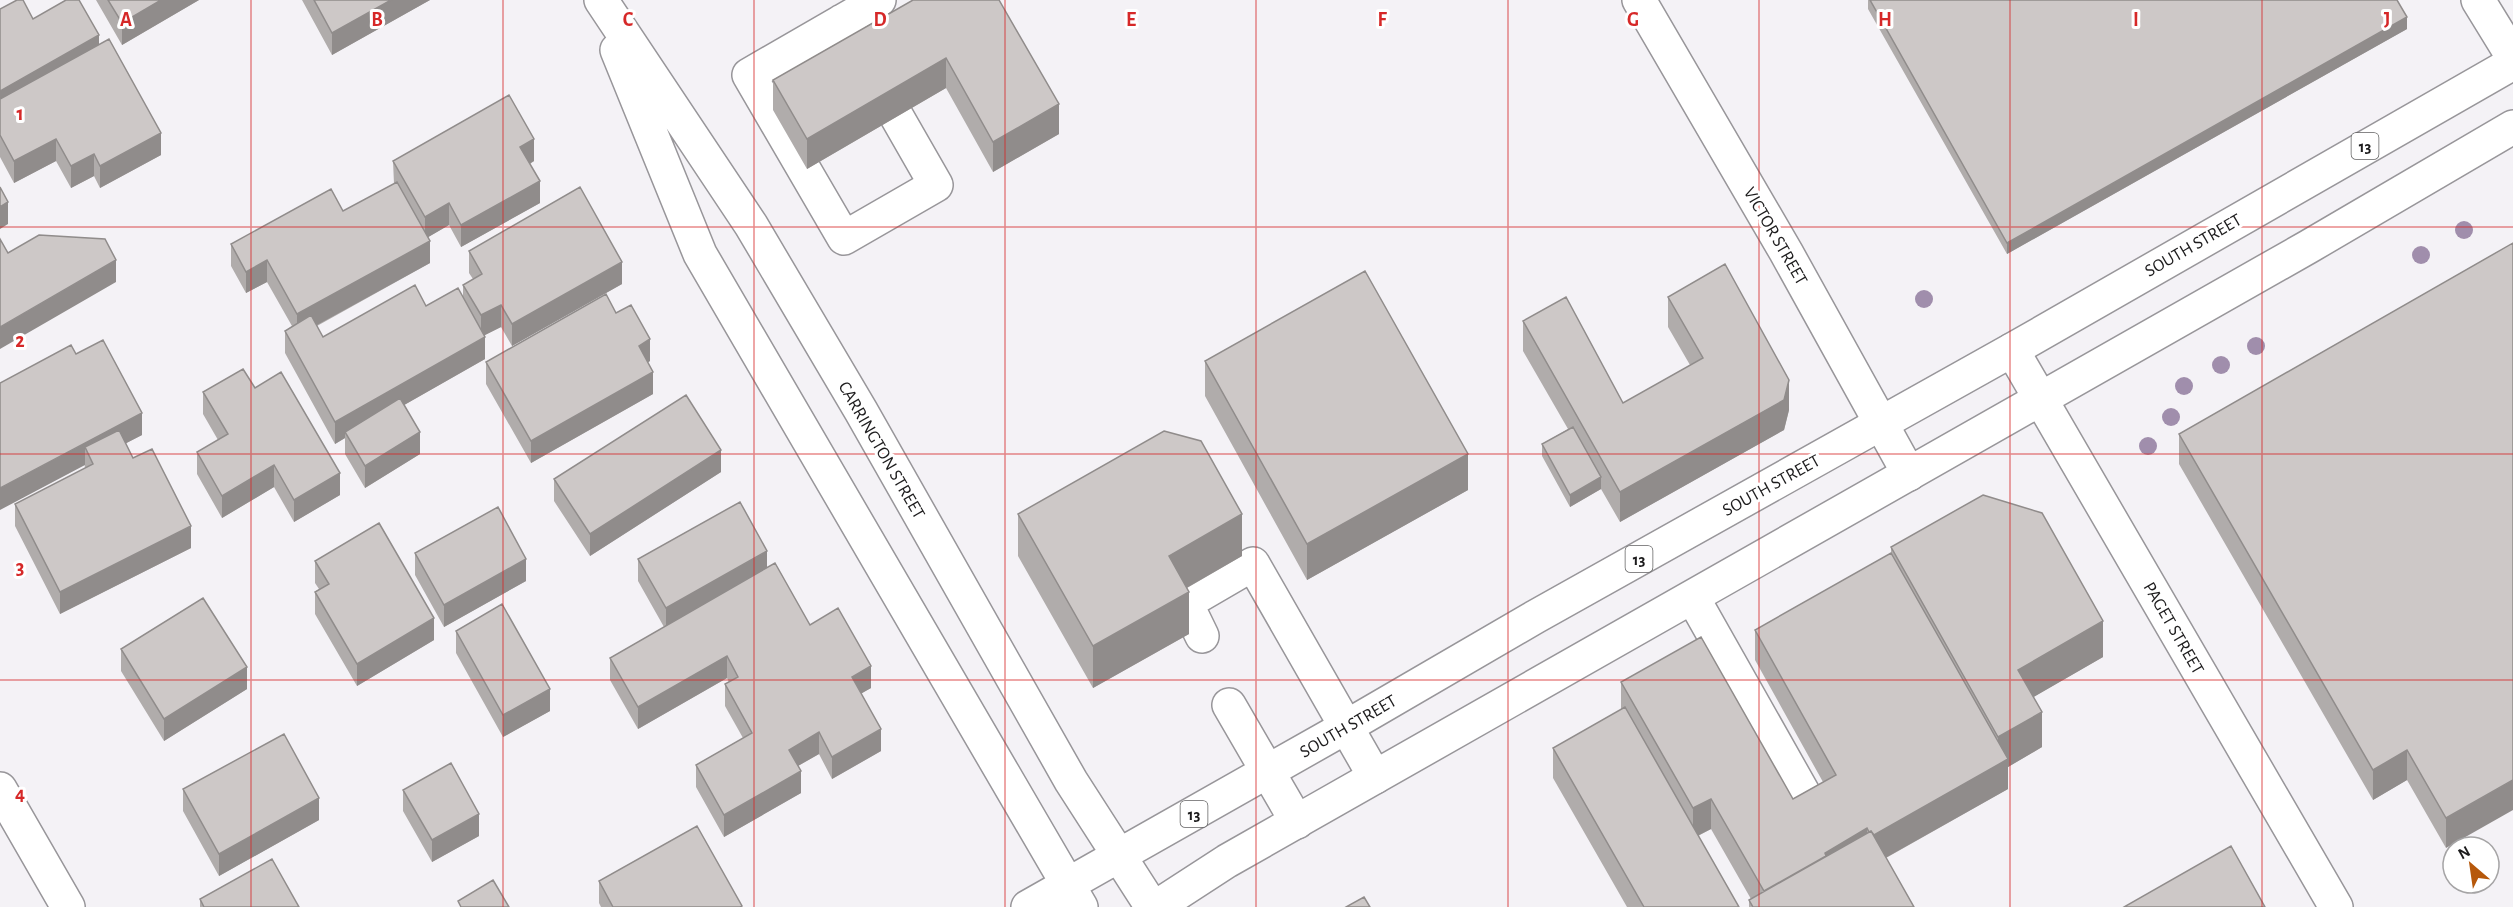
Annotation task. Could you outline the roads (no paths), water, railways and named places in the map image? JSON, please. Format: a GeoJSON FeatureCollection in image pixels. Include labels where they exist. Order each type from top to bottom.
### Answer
{"type":"FeatureCollection","features":[{"type":"Feature","properties":{"kind":"main road","name":"CARRINGTON STREET"},"geometry":{"type":"LineString","coordinates":[[599,0],[751,225],[861,411],[962,593],[1071,781],[1154,907]]}},
{"type":"Feature","properties":{"kind":"main road","name":"CARRINGTON STREET"},"geometry":{"type":"LineString","coordinates":[[599,0],[700,254],[1075,896]]}},
{"type":"Feature","properties":{"kind":"main road"},"geometry":{"type":"LineString","coordinates":[[842,21],[936,185],[844,238],[749,75],[842,21],[879,0]]}},
{"type":"Feature","properties":{"kind":"main road","name":"VICTOR STREET"},"geometry":{"type":"LineString","coordinates":[[1639,0],[1786,252],[1909,474]]}},
{"type":"Feature","properties":{"kind":"main road"},"geometry":{"type":"LineString","coordinates":[[2478,0],[2513,57]]}},
{"type":"Feature","properties":{"kind":"main road","name":"SOUTH STREET"},"geometry":{"type":"LineString","coordinates":[[1028,907],[1075,896],[1119,855],[1536,617],[2012,350],[2513,63]]}},
{"type":"Feature","properties":{"kind":"main road"},"geometry":{"type":"LineString","coordinates":[[1154,907],[1227,861],[2308,247],[2513,127]]}},
{"type":"Feature","properties":{"kind":"main road","name":"PAGET STREET"},"geometry":{"type":"LineString","coordinates":[[2012,350],[2336,907]]}},
{"type":"Feature","properties":{"kind":"main road"},"geometry":{"type":"LineString","coordinates":[[1202,636],[1186,603],[1253,564],[1375,777]]}},
{"type":"Feature","properties":{"kind":"main road"},"geometry":{"type":"LineString","coordinates":[[1693,598],[1854,883],[1852,907]]}},
{"type":"Feature","properties":{"kind":"main road"},"geometry":{"type":"LineString","coordinates":[[1230,705],[1297,822]]}},
{"type":"Feature","properties":{"kind":"main road"},"geometry":{"type":"LineString","coordinates":[[0,789],[68,907]]}}]}
